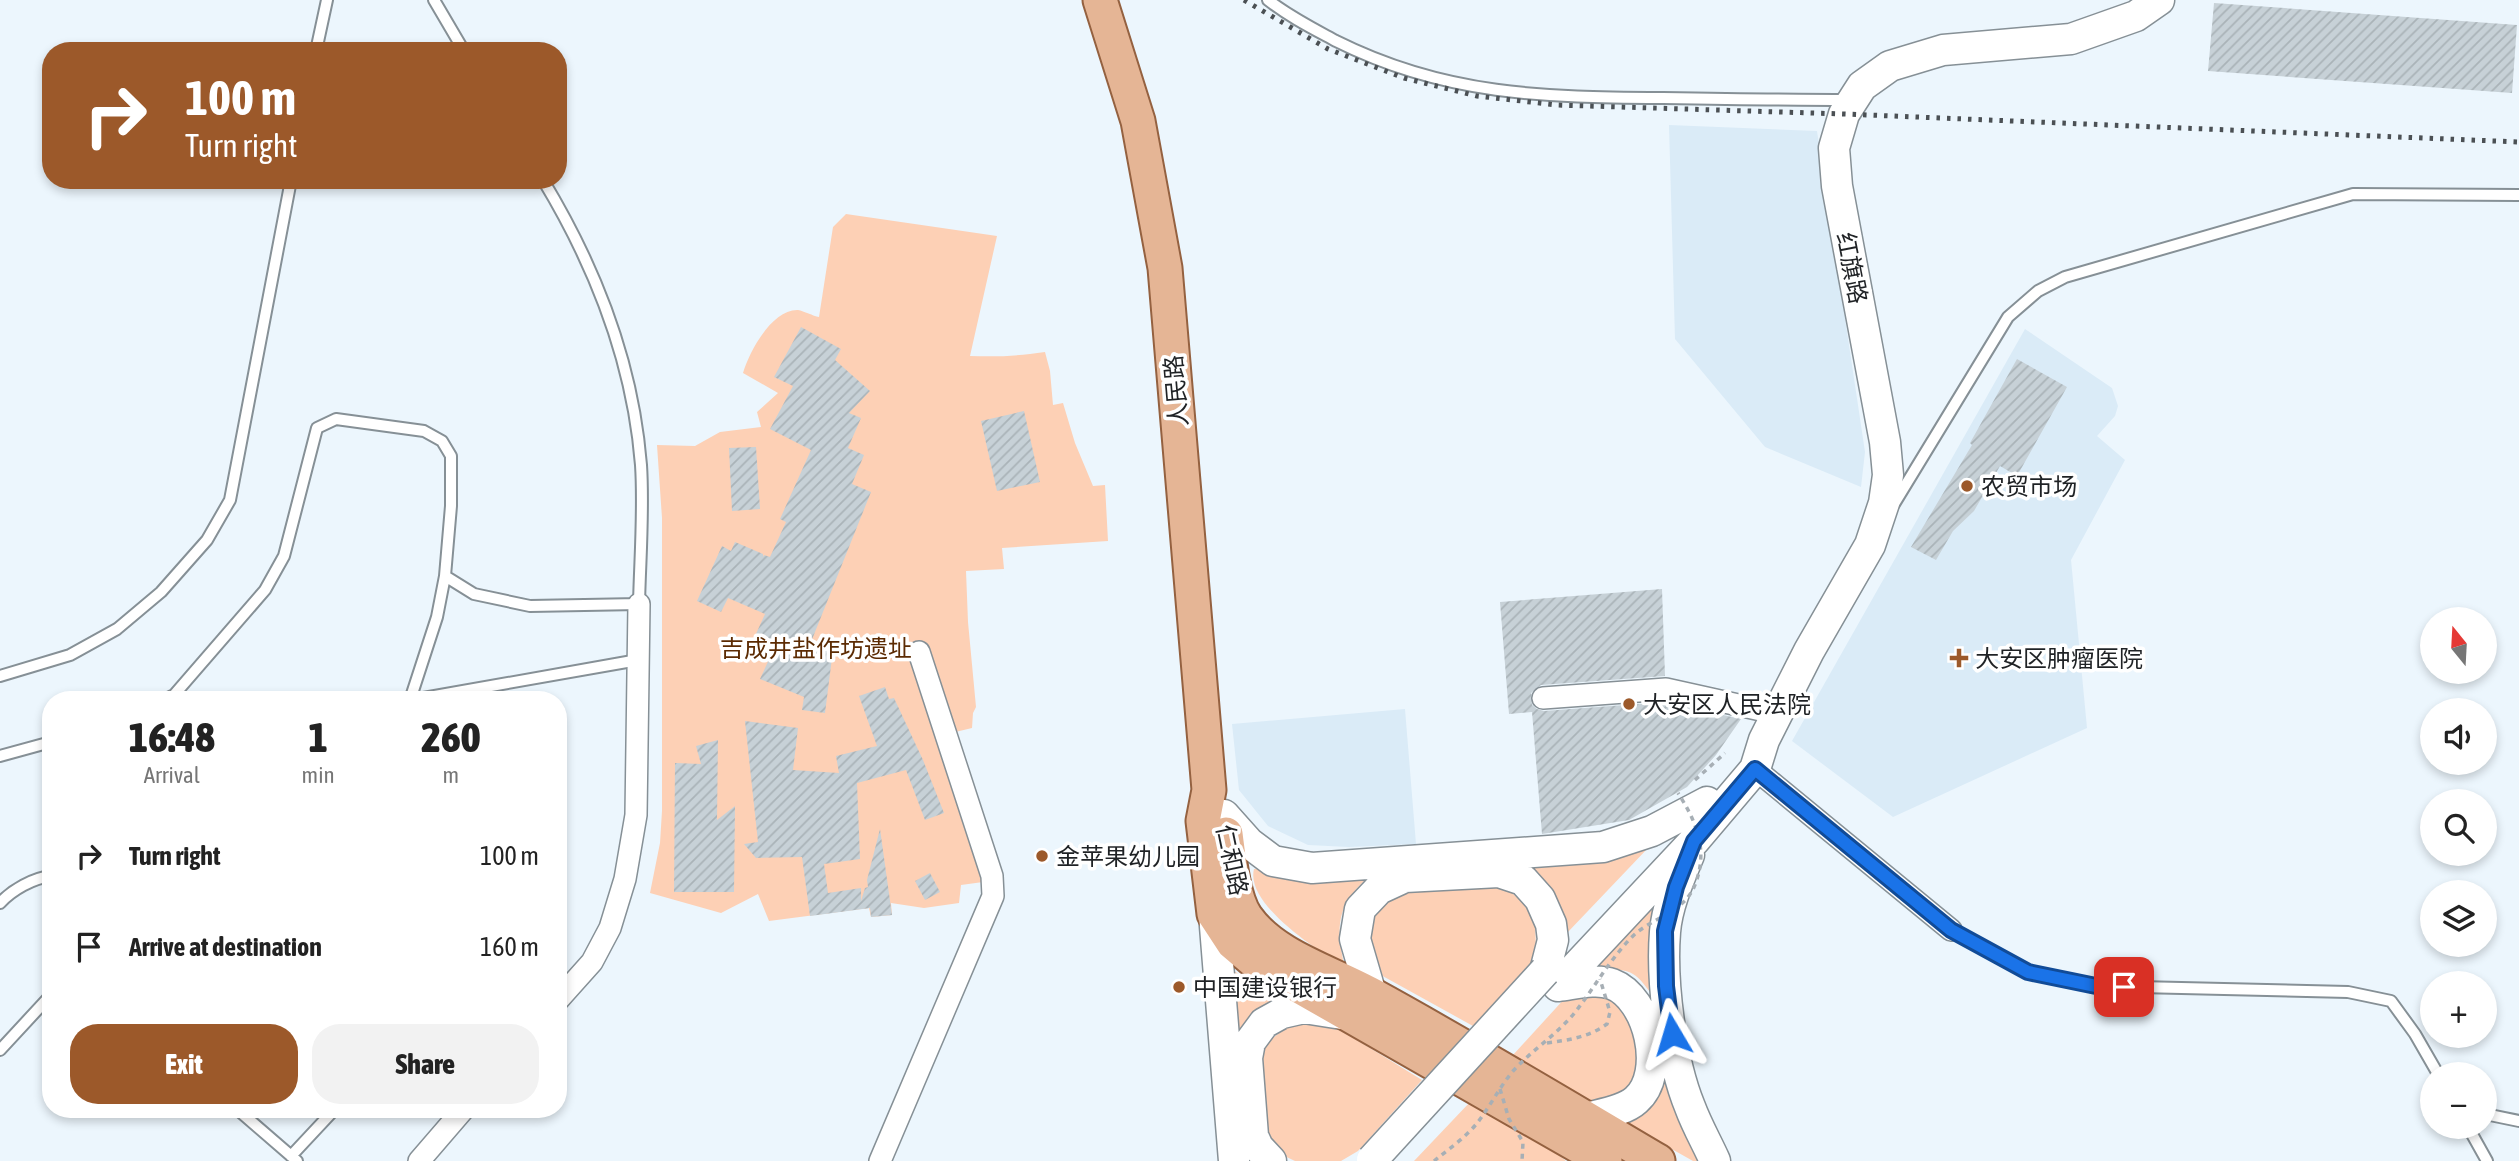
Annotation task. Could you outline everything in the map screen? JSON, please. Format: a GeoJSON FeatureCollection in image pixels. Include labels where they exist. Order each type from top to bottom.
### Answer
{"type":"FeatureCollection","features":[{"type":"Feature","properties":{"kind":"main road","name":"人民路"},"geometry":{"type":"LineString","coordinates":[[1100,0],[1139,121],[1165,268],[1217,803]]}},
{"type":"Feature","properties":{"kind":"main road","name":"红旗路"},"geometry":{"type":"LineString","coordinates":[[1764,740],[1870,545],[1884,503],[1888,475],[1885,442],[1837,186],[1834,148],[1844,114],[1862,86],[1890,66],[1943,50],[2071,38],[2136,16],[2159,0]]}},
{"type":"Feature","properties":{"kind":"main road"},"geometry":{"type":"LineString","coordinates":[[1372,1161],[1552,978],[1694,841],[1755,769],[1764,740]]}},
{"type":"Feature","properties":{"kind":"main road"},"geometry":{"type":"LineString","coordinates":[[1396,1161],[1743,758],[1764,740]]}},
{"type":"Feature","properties":{"kind":"main road"},"geometry":{"type":"LineString","coordinates":[[1217,803],[1249,844],[1273,861],[1312,868],[1603,848],[1652,831],[1707,802]]}},
{"type":"Feature","properties":{"kind":"main road","name":"仁和路"},"geometry":{"type":"LineString","coordinates":[[1217,803],[1203,821],[1214,914],[1233,943],[1253,960],[1362,1004]]}},
{"type":"Feature","properties":{"kind":"main road","name":"仁和路"},"geometry":{"type":"LineString","coordinates":[[1217,803],[1231,873],[1245,915],[1265,936],[1362,1004],[1580,1140],[1605,1161]]}},
{"type":"Feature","properties":{"kind":"main road"},"geometry":{"type":"LineString","coordinates":[[1694,841],[1676,887],[1665,931],[1666,986],[1675,1058],[1689,1107],[1715,1161]]}},
{"type":"Feature","properties":{"kind":"main road"},"geometry":{"type":"LineString","coordinates":[[1271,1161],[1258,1147],[1254,1136],[1247,1058],[1250,1042],[1264,1023],[1282,1013],[1304,1008],[1362,1004],[1354,939],[1360,909],[1379,889],[1405,877],[1499,872],[1523,880],[1540,899],[1551,924],[1552,978]]}},
{"type":"Feature","properties":{"kind":"main road"},"geometry":{"type":"LineString","coordinates":[[1214,914],[1234,1161]]}},
{"type":"Feature","properties":{"kind":"main road"},"geometry":{"type":"LineString","coordinates":[[1552,978],[1611,984],[1628,995],[1639,1009],[1652,1052],[1652,1072],[1647,1087],[1635,1101],[1580,1140]]}},
{"type":"Feature","properties":{"kind":"main road","name":"仁和路"},"geometry":{"type":"LineString","coordinates":[[1580,1140],[1658,1161]]}},
{"type":"Feature","properties":{"kind":"street"},"geometry":{"type":"LineString","coordinates":[[567,990],[592,962],[610,928],[625,879],[635,815],[639,604]]}},
{"type":"Feature","properties":{"kind":"street"},"geometry":{"type":"LineString","coordinates":[[880,1161],[993,896],[992,876],[919,652]]}},
{"type":"Feature","properties":{"kind":"street"},"geometry":{"type":"LineString","coordinates":[[1543,698],[1666,688],[1779,714]]}},
{"type":"Feature","properties":{"kind":"street"},"geometry":{"type":"LineString","coordinates":[[1755,769],[1951,930]]}},
{"type":"Feature","properties":{"kind":"street"},"geometry":{"type":"LineString","coordinates":[[419,1161],[456,1118]]}},
{"type":"Feature","properties":{"kind":"lane"},"geometry":{"type":"LineString","coordinates":[[318,42],[327,0]]}},
{"type":"Feature","properties":{"kind":"lane"},"geometry":{"type":"LineString","coordinates":[[434,0],[459,42]]}},
{"type":"Feature","properties":{"kind":"lane"},"geometry":{"type":"LineString","coordinates":[[1268,0],[1291,18],[1361,53],[1422,76],[1486,89],[1561,97],[1853,100]]}},
{"type":"Feature","properties":{"kind":"lane"},"geometry":{"type":"LineString","coordinates":[[0,676],[70,655],[117,629],[161,592],[207,540],[230,500],[289,189]]}},
{"type":"Feature","properties":{"kind":"lane"},"geometry":{"type":"LineString","coordinates":[[445,576],[474,594],[530,606],[639,604],[641,466],[629,379],[589,264],[547,189]]}},
{"type":"Feature","properties":{"kind":"lane"},"geometry":{"type":"LineString","coordinates":[[1870,545],[2008,317],[2038,291],[2065,277],[2353,194],[2519,195]]}},
{"type":"Feature","properties":{"kind":"lane"},"geometry":{"type":"LineString","coordinates":[[177,691],[265,590],[284,555],[317,428],[335,419],[424,431],[442,442],[452,456],[445,576],[437,617],[414,691]]}},
{"type":"Feature","properties":{"kind":"lane"},"geometry":{"type":"LineString","coordinates":[[462,691],[638,660]]}},
{"type":"Feature","properties":{"kind":"lane"},"geometry":{"type":"LineString","coordinates":[[0,756],[42,744]]}},
{"type":"Feature","properties":{"kind":"lane"},"geometry":{"type":"LineString","coordinates":[[0,904],[8,896],[42,877]]}},
{"type":"Feature","properties":{"kind":"lane"},"geometry":{"type":"LineString","coordinates":[[1951,930],[2028,972],[2096,986],[2348,992],[2391,1001],[2416,1034],[2431,1062]]}},
{"type":"Feature","properties":{"kind":"lane"},"geometry":{"type":"LineString","coordinates":[[0,1050],[42,1005]]}},
{"type":"Feature","properties":{"kind":"lane"},"geometry":{"type":"LineString","coordinates":[[2497,1116],[2519,1121]]}},
{"type":"Feature","properties":{"kind":"lane"},"geometry":{"type":"LineString","coordinates":[[247,1118],[294,1159],[327,1118]]}},
{"type":"Feature","properties":{"kind":"lane"},"geometry":{"type":"LineString","coordinates":[[2475,1139],[2487,1161]]}},
{"type":"Feature","properties":{"kind":"path"},"geometry":{"type":"LineString","coordinates":[[1434,1161],[1478,1123],[1516,1068],[1574,1014],[1629,940],[1642,927],[1673,913],[1687,900],[1696,884],[1701,862],[1701,842],[1690,811],[1678,793],[1725,753]]}},
{"type":"Feature","properties":{"kind":"path"},"geometry":{"type":"LineString","coordinates":[[1545,1043],[1583,1037],[1607,1024],[1610,1012],[1600,978]]}},
{"type":"Feature","properties":{"kind":"path"},"geometry":{"type":"LineString","coordinates":[[1500,1089],[1509,1119],[1523,1142],[1522,1161]]}},
{"type":"Feature","properties":{"kind":"shaded area"},"geometry":{"type":"Polygon","coordinates":[[[1669,125],[1817,131],[1865,452],[1861,487],[1765,447],[1675,339],[1669,125]]]}},
{"type":"Feature","properties":{"kind":"shaded area","name":"大安区肿瘤医院"},"geometry":{"type":"Polygon","coordinates":[[[2025,329],[2112,388],[2118,406],[2115,416],[2097,436],[2125,460],[2071,560],[2087,728],[1893,817],[1792,741],[2025,329]]]}},
{"type":"Feature","properties":{"kind":"shaded area"},"geometry":{"type":"Polygon","coordinates":[[[1405,709],[1416,844],[1349,847],[1308,845],[1268,826],[1239,790],[1232,724],[1405,709]]]}},
{"type":"Feature","properties":{"kind":"green space","name":"吉成井盐作坊遗址"},"geometry":{"type":"Polygon","coordinates":[[[846,214],[997,236],[970,356],[1045,352],[1050,371],[1053,405],[1063,403],[1075,443],[1093,486],[1105,485],[1108,541],[1002,548],[1004,569],[966,571],[976,707],[972,728],[947,734],[983,882],[961,885],[959,903],[924,908],[891,903],[892,915],[871,917],[869,908],[769,921],[758,894],[721,913],[650,893],[660,843],[662,811],[662,518],[657,445],[695,446],[720,432],[761,427],[757,412],[778,393],[743,373],[746,364],[763,333],[779,316],[798,310],[819,317],[833,227],[846,214]]]}},
{"type":"Feature","properties":{"kind":"green space"},"geometry":{"type":"Polygon","coordinates":[[[1648,848],[1567,933],[1516,864],[1600,858],[1648,848]]]}},
{"type":"Feature","properties":{"kind":"green space"},"geometry":{"type":"Polygon","coordinates":[[[1254,869],[1376,871],[1354,892],[1342,914],[1340,938],[1345,968],[1303,939],[1272,912],[1254,883],[1254,869]]]}},
{"type":"Feature","properties":{"kind":"green space"},"geometry":{"type":"Polygon","coordinates":[[[1491,885],[1512,893],[1526,905],[1535,924],[1536,946],[1531,966],[1473,1026],[1379,974],[1371,943],[1372,920],[1381,904],[1397,894],[1417,889],[1491,885]]]}},
{"type":"Feature","properties":{"kind":"green space"},"geometry":{"type":"Polygon","coordinates":[[[1659,899],[1654,998],[1630,972],[1594,969],[1659,899]]]}},
{"type":"Feature","properties":{"kind":"green space"},"geometry":{"type":"Polygon","coordinates":[[[1230,968],[1279,1002],[1254,1016],[1236,1038],[1230,968]]]}},
{"type":"Feature","properties":{"kind":"green space"},"geometry":{"type":"Polygon","coordinates":[[[1603,991],[1629,1007],[1642,1063],[1625,1095],[1590,1102],[1513,1055],[1566,997],[1603,991]]]}},
{"type":"Feature","properties":{"kind":"green space"},"geometry":{"type":"Polygon","coordinates":[[[1306,1021],[1331,1024],[1422,1080],[1358,1151],[1341,1161],[1295,1161],[1276,1152],[1263,1126],[1259,1056],[1270,1040],[1287,1027],[1306,1021]]]}},
{"type":"Feature","properties":{"kind":"green space"},"geometry":{"type":"Polygon","coordinates":[[[1664,1066],[1702,1161],[1693,1161],[1622,1121],[1664,1066]]]}},
{"type":"Feature","properties":{"kind":"green space"},"geometry":{"type":"Polygon","coordinates":[[[1471,1101],[1558,1154],[1566,1161],[1414,1161],[1471,1101]]]}},
{"type":"Feature","properties":{"kind":"building"},"geometry":{"type":"Polygon","coordinates":[[[2214,3],[2517,25],[2512,93],[2208,71],[2214,3]]]}},
{"type":"Feature","properties":{"kind":"building"},"geometry":{"type":"Polygon","coordinates":[[[801,327],[841,349],[835,360],[870,391],[849,413],[861,418],[848,448],[864,455],[852,484],[871,492],[809,647],[833,650],[825,713],[802,710],[804,697],[760,679],[771,655],[750,647],[765,614],[728,598],[721,612],[697,601],[722,546],[731,551],[735,542],[763,554],[763,557],[770,557],[786,522],[780,519],[811,450],[770,429],[793,386],[774,377],[801,327]]]}},
{"type":"Feature","properties":{"kind":"building"},"geometry":{"type":"Polygon","coordinates":[[[2017,359],[2067,387],[2017,476],[2000,466],[1974,511],[1953,531],[1936,560],[1911,547],[1972,445],[1970,443],[2017,359]]]}},
{"type":"Feature","properties":{"kind":"building"},"geometry":{"type":"Polygon","coordinates":[[[1024,411],[1040,482],[997,491],[981,421],[1024,411]]]}},
{"type":"Feature","properties":{"kind":"building"},"geometry":{"type":"Polygon","coordinates":[[[756,447],[760,509],[732,511],[729,448],[756,447]]]}},
{"type":"Feature","properties":{"kind":"building","name":"大安区人民法院"},"geometry":{"type":"Polygon","coordinates":[[[1662,589],[1665,676],[1541,685],[1531,693],[1532,705],[1544,711],[1665,702],[1741,719],[1716,755],[1687,787],[1629,820],[1542,834],[1532,712],[1509,714],[1500,602],[1662,589]]]}},
{"type":"Feature","properties":{"kind":"building"},"geometry":{"type":"Polygon","coordinates":[[[885,687],[889,699],[894,698],[944,813],[925,820],[906,770],[857,783],[860,859],[824,864],[828,893],[861,888],[861,901],[865,888],[868,887],[867,880],[880,829],[892,915],[871,917],[870,908],[810,916],[802,857],[756,858],[744,844],[758,842],[745,721],[798,728],[793,770],[839,773],[836,756],[877,746],[859,696],[885,687]]]}},
{"type":"Feature","properties":{"kind":"building"},"geometry":{"type":"Polygon","coordinates":[[[718,740],[717,820],[735,806],[734,892],[674,892],[675,763],[701,764],[696,746],[718,740]]]}},
{"type":"Feature","properties":{"kind":"building"},"geometry":{"type":"Polygon","coordinates":[[[930,873],[940,892],[925,900],[915,881],[930,873]]]}},
{"type":"Feature","properties":{"kind":"railway"},"geometry":{"type":"LineString","coordinates":[[1244,0],[1328,49],[1404,78],[1477,96],[1557,105],[2519,142]]}},
{"type":"Feature","properties":{"kind":"place","name":"农贸市场"},"geometry":{"type":"Point","coordinates":[1967,486]}},
{"type":"Feature","properties":{"kind":"place","name":"大安区肿瘤医院"},"geometry":{"type":"Point","coordinates":[1959,658]}},
{"type":"Feature","properties":{"kind":"place","name":"大安区人民法院"},"geometry":{"type":"Point","coordinates":[1629,704]}},
{"type":"Feature","properties":{"kind":"place","name":"金苹果幼儿园"},"geometry":{"type":"Point","coordinates":[1042,856]}},
{"type":"Feature","properties":{"kind":"place","name":"中国建设银行"},"geometry":{"type":"Point","coordinates":[1179,987]}},
{"type":"Feature","properties":{"kind":"route"},"geometry":{"type":"LineString","coordinates":[[1672,1034],[1666,986],[1665,931],[1676,887],[1694,841],[1755,769],[1951,930],[2028,972],[2096,986],[2124,987]]}}]}
